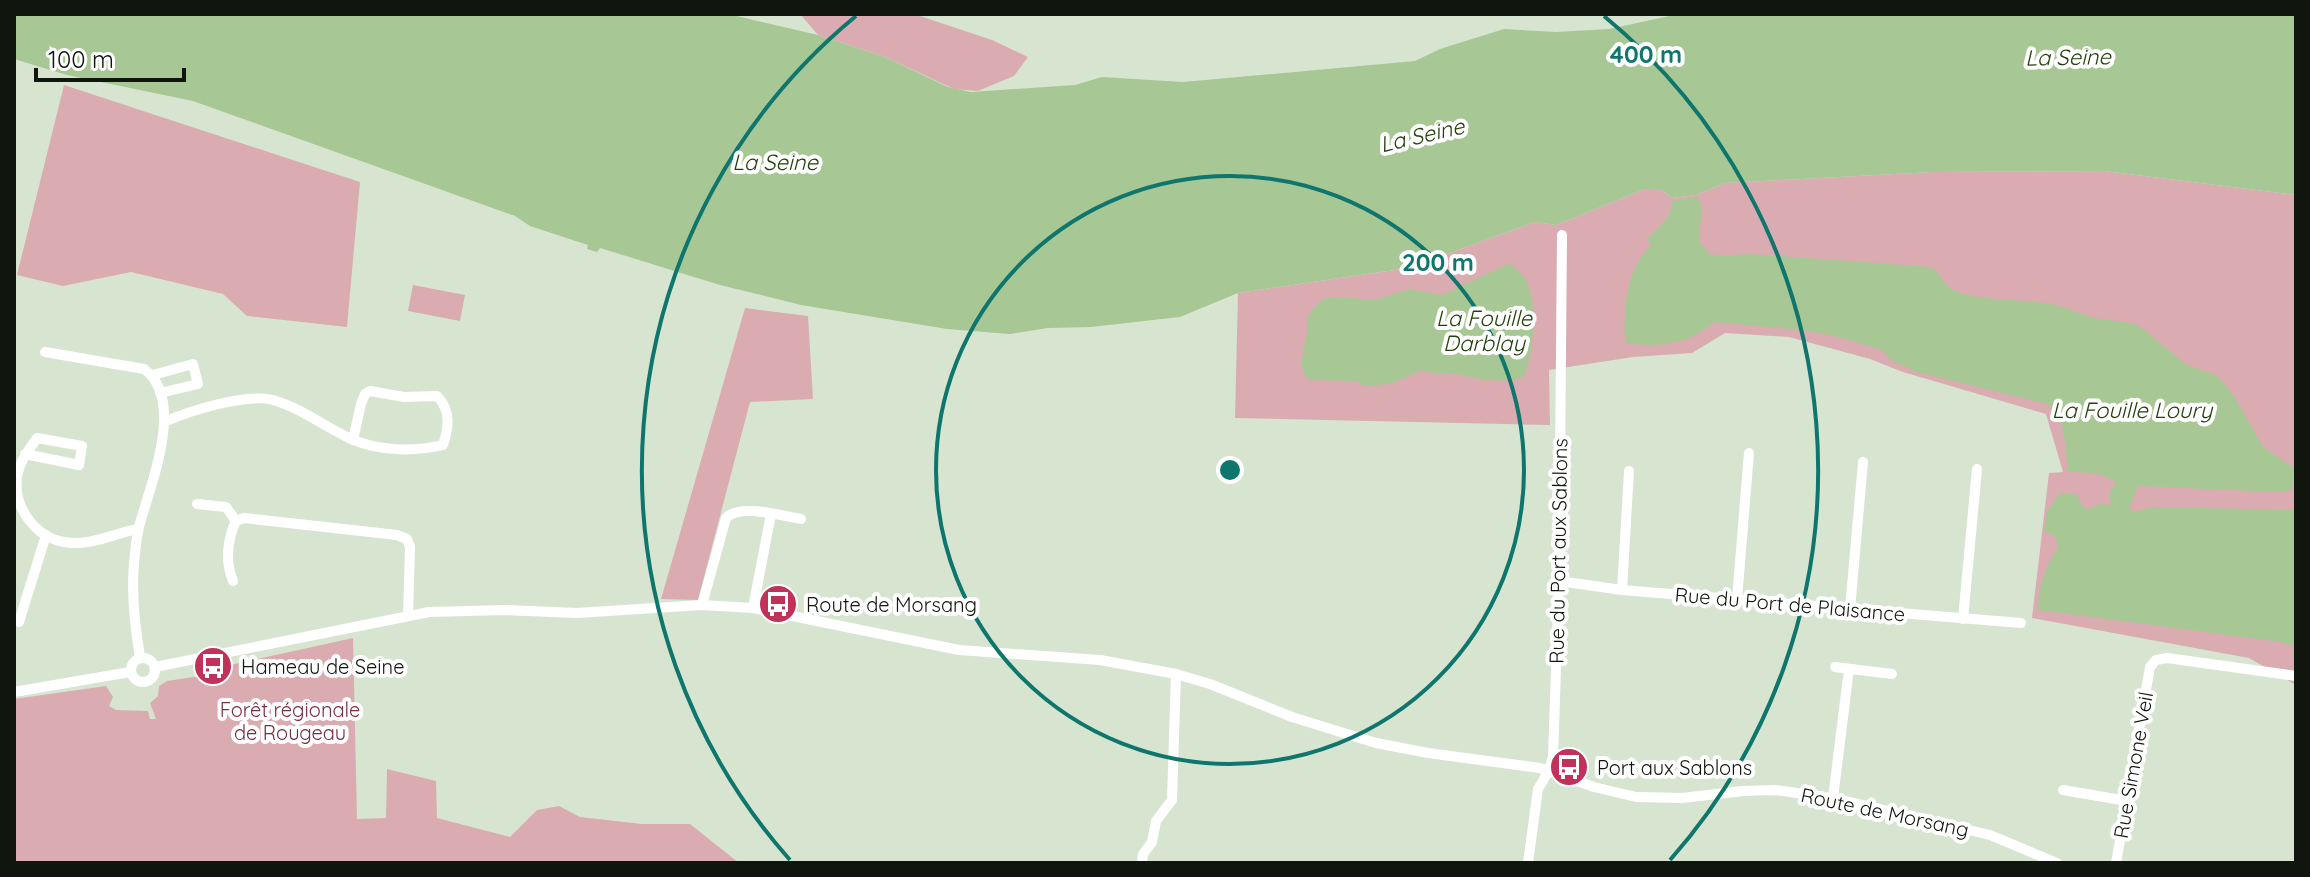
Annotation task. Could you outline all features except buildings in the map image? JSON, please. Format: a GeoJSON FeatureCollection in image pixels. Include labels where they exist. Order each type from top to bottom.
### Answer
{"type":"FeatureCollection","features":[{"type":"Feature","properties":{"kind":"street","name":"Rue du Port aux Sablons"},"geometry":{"type":"LineString","coordinates":[[1528,863],[1538,789],[1553,757],[1559,581],[1562,235]]}},
{"type":"Feature","properties":{"kind":"street"},"geometry":{"type":"LineString","coordinates":[[45,352],[144,369],[153,375],[160,393],[164,422],[152,490],[138,529],[133,597],[140,657]]}},
{"type":"Feature","properties":{"kind":"street"},"geometry":{"type":"LineString","coordinates":[[153,375],[193,364],[198,384],[160,393]]}},
{"type":"Feature","properties":{"kind":"street"},"geometry":{"type":"LineString","coordinates":[[164,422],[234,401],[270,399],[353,440],[381,448],[406,449],[443,445],[448,431],[444,403],[437,396],[404,397],[370,391],[365,394],[361,404],[353,440]]}},
{"type":"Feature","properties":{"kind":"street"},"geometry":{"type":"LineString","coordinates":[[25,454],[79,465],[82,446],[37,438],[25,454],[17,474],[16,491],[22,511],[46,535],[64,542],[84,543],[138,529]]}},
{"type":"Feature","properties":{"kind":"street"},"geometry":{"type":"LineString","coordinates":[[1737,599],[1749,453]]}},
{"type":"Feature","properties":{"kind":"street"},"geometry":{"type":"LineString","coordinates":[[1850,609],[1863,462]]}},
{"type":"Feature","properties":{"kind":"street"},"geometry":{"type":"LineString","coordinates":[[1963,619],[1977,469]]}},
{"type":"Feature","properties":{"kind":"street"},"geometry":{"type":"LineString","coordinates":[[1622,590],[1629,471]]}},
{"type":"Feature","properties":{"kind":"street"},"geometry":{"type":"LineString","coordinates":[[197,504],[226,507],[236,521]]}},
{"type":"Feature","properties":{"kind":"street"},"geometry":{"type":"LineString","coordinates":[[702,605],[728,515],[741,510],[801,519]]}},
{"type":"Feature","properties":{"kind":"street"},"geometry":{"type":"LineString","coordinates":[[753,608],[771,514]]}},
{"type":"Feature","properties":{"kind":"street"},"geometry":{"type":"LineString","coordinates":[[233,581],[227,566],[231,531],[236,521],[244,518],[397,535],[407,539],[410,547],[408,616]]}},
{"type":"Feature","properties":{"kind":"street"},"geometry":{"type":"LineString","coordinates":[[19,622],[46,535]]}},
{"type":"Feature","properties":{"kind":"street","name":"Rue du Port de Plaisance"},"geometry":{"type":"LineString","coordinates":[[1559,581],[1622,590],[2021,623]]}},
{"type":"Feature","properties":{"kind":"street","name":"Route de Morsang"},"geometry":{"type":"LineString","coordinates":[[155,667],[429,612],[486,610],[568,613],[702,605],[753,608],[959,650],[1100,660],[1176,674],[1210,684],[1292,717],[1376,743],[1516,764],[1636,797],[1682,798],[1775,790],[1833,798],[1990,835],[2057,863]]}},
{"type":"Feature","properties":{"kind":"street"},"geometry":{"type":"LineString","coordinates":[[140,657],[151,660],[155,667],[154,675],[145,682],[134,679],[130,672],[131,664],[140,657]]}},
{"type":"Feature","properties":{"kind":"street","name":"Rue Simone Veil"},"geometry":{"type":"LineString","coordinates":[[2116,863],[2150,667],[2156,660],[2167,658],[2296,676]]}},
{"type":"Feature","properties":{"kind":"street"},"geometry":{"type":"LineString","coordinates":[[1835,667],[1892,674]]}},
{"type":"Feature","properties":{"kind":"street"},"geometry":{"type":"LineString","coordinates":[[1833,798],[1849,669]]}},
{"type":"Feature","properties":{"kind":"street"},"geometry":{"type":"LineString","coordinates":[[14,692],[130,672]]}},
{"type":"Feature","properties":{"kind":"street"},"geometry":{"type":"LineString","coordinates":[[1142,863],[1143,854],[1152,842],[1156,821],[1172,800],[1176,674]]}},
{"type":"Feature","properties":{"kind":"street"},"geometry":{"type":"LineString","coordinates":[[2063,790],[2127,801]]}},
{"type":"Feature","properties":{"kind":"green space"},"geometry":{"type":"Polygon","coordinates":[[[800,14],[914,14],[992,40],[1028,57],[1014,76],[978,91],[954,89],[885,57],[818,35],[800,14]]]}},
{"type":"Feature","properties":{"kind":"green space"},"geometry":{"type":"Polygon","coordinates":[[[64,85],[360,182],[347,327],[247,316],[223,294],[131,272],[63,286],[17,275],[64,85]]]}},
{"type":"Feature","properties":{"kind":"green space"},"geometry":{"type":"Polygon","coordinates":[[[2104,171],[2296,195],[2296,685],[2249,658],[2032,618],[2049,473],[2063,472],[2046,414],[1789,337],[1725,333],[1692,353],[1633,357],[1549,370],[1550,425],[1235,418],[1238,293],[1408,268],[1535,222],[1556,225],[1645,189],[1660,189],[1672,198],[1696,195],[1725,183],[1932,172],[2104,171]]]}},
{"type":"Feature","properties":{"kind":"green space"},"geometry":{"type":"Polygon","coordinates":[[[413,285],[465,295],[460,321],[408,311],[413,285]]]}},
{"type":"Feature","properties":{"kind":"green space"},"geometry":{"type":"Polygon","coordinates":[[[745,308],[808,316],[813,399],[750,402],[698,600],[661,599],[745,308]]]}},
{"type":"Feature","properties":{"kind":"green space","name":"Forêt régionale de Rougeau"},"geometry":{"type":"Polygon","coordinates":[[[353,638],[357,819],[386,818],[387,769],[436,781],[437,818],[510,837],[537,810],[559,806],[580,817],[642,824],[690,824],[739,863],[14,863],[14,699],[106,686],[113,697],[109,706],[116,710],[148,711],[150,719],[156,719],[150,703],[158,696],[159,686],[167,681],[207,675],[212,669],[353,638]]]}},
{"type":"Feature","properties":{"kind":"water","name":"La Seine"},"geometry":{"type":"Polygon","coordinates":[[[14,14],[728,14],[818,35],[885,57],[948,87],[971,92],[1075,85],[1102,77],[1183,82],[1415,61],[1440,49],[1504,29],[1556,32],[1609,29],[1679,14],[2296,14],[2296,195],[2104,171],[1932,172],[1725,183],[1696,195],[1672,198],[1660,189],[1645,189],[1556,225],[1535,222],[1408,268],[1238,293],[1180,317],[1010,334],[947,329],[801,305],[720,285],[600,248],[597,252],[587,249],[588,245],[530,226],[515,216],[193,101],[67,75],[14,59],[14,14]]]}},
{"type":"Feature","properties":{"kind":"water","name":"La Fouille Loury"},"geometry":{"type":"Polygon","coordinates":[[[1697,197],[1702,206],[1699,240],[1709,254],[1931,267],[1949,287],[1961,293],[2050,304],[2097,319],[2139,326],[2187,365],[2218,376],[2234,396],[2263,447],[2294,468],[2292,490],[2276,492],[2138,486],[2129,509],[2135,512],[2151,507],[2296,510],[2296,647],[2281,642],[2038,610],[2043,578],[2058,548],[2055,536],[2044,531],[2047,512],[2060,493],[2076,494],[2087,509],[2100,504],[2111,505],[2109,494],[2116,482],[2099,474],[2068,471],[2062,425],[2047,404],[1917,372],[1891,360],[1882,350],[1809,331],[1716,322],[1693,337],[1674,343],[1625,343],[1628,291],[1642,255],[1651,245],[1647,239],[1667,218],[1672,201],[1697,197]]]}},
{"type":"Feature","properties":{"kind":"water","name":"La Fouille Darblay"},"geometry":{"type":"Polygon","coordinates":[[[1508,264],[1527,283],[1532,297],[1533,330],[1525,375],[1511,380],[1494,380],[1422,370],[1391,384],[1364,386],[1359,381],[1307,380],[1301,365],[1307,317],[1322,299],[1375,300],[1409,289],[1442,295],[1508,264]]]}},
{"type":"Feature","properties":{"kind":"place","name":"Route de Morsang"},"geometry":{"type":"Point","coordinates":[778,604]}},
{"type":"Feature","properties":{"kind":"place","name":"Hameau de Seine"},"geometry":{"type":"Point","coordinates":[213,666]}},
{"type":"Feature","properties":{"kind":"place","name":"Port aux Sablons"},"geometry":{"type":"Point","coordinates":[1569,767]}}]}
